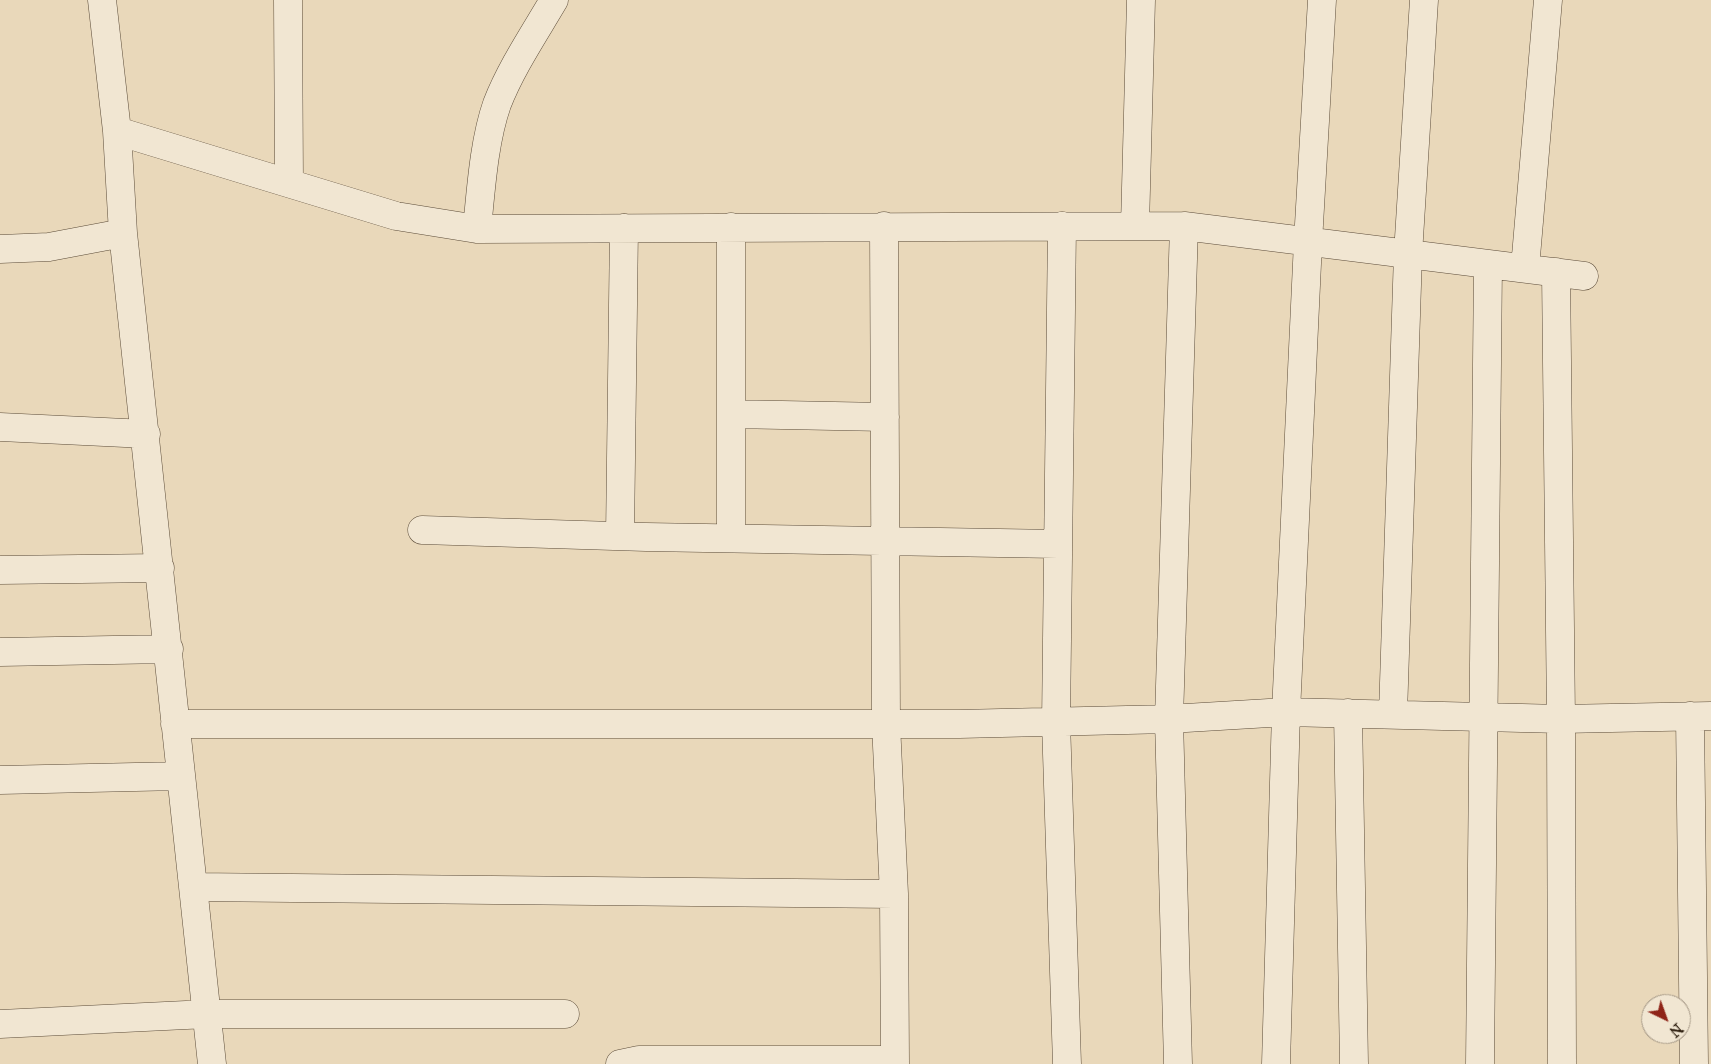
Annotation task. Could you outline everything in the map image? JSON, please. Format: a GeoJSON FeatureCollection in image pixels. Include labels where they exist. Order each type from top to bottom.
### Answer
{"type":"FeatureCollection","features":[{"type":"Feature","properties":{"kind":"street"},"geometry":{"type":"LineString","coordinates":[[102,0],[117,130],[124,233],[169,649],[180,776],[212,1064]]}},
{"type":"Feature","properties":{"kind":"street"},"geometry":{"type":"LineString","coordinates":[[288,0],[289,183]]}},
{"type":"Feature","properties":{"kind":"street"},"geometry":{"type":"LineString","coordinates":[[476,229],[487,149],[497,105],[516,66],[554,0]]}},
{"type":"Feature","properties":{"kind":"street"},"geometry":{"type":"LineString","coordinates":[[1135,226],[1142,0]]}},
{"type":"Feature","properties":{"kind":"street"},"geometry":{"type":"LineString","coordinates":[[1276,1064],[1286,712],[1308,242],[1322,0]]}},
{"type":"Feature","properties":{"kind":"street"},"geometry":{"type":"LineString","coordinates":[[1393,714],[1408,254],[1424,0]]}},
{"type":"Feature","properties":{"kind":"street"},"geometry":{"type":"LineString","coordinates":[[1525,268],[1548,0]]}},
{"type":"Feature","properties":{"kind":"street"},"geometry":{"type":"LineString","coordinates":[[117,130],[396,216],[476,229],[1184,226],[1584,276]]}},
{"type":"Feature","properties":{"kind":"street"},"geometry":{"type":"LineString","coordinates":[[620,1064],[639,1060],[895,1062],[894,894],[886,724],[884,226]]}},
{"type":"Feature","properties":{"kind":"street"},"geometry":{"type":"LineString","coordinates":[[1062,226],[1056,722],[1067,1064]]}},
{"type":"Feature","properties":{"kind":"street"},"geometry":{"type":"LineString","coordinates":[[1178,1064],[1169,719],[1184,226]]}},
{"type":"Feature","properties":{"kind":"street"},"geometry":{"type":"LineString","coordinates":[[731,227],[731,538]]}},
{"type":"Feature","properties":{"kind":"street"},"geometry":{"type":"LineString","coordinates":[[620,536],[624,228]]}},
{"type":"Feature","properties":{"kind":"street"},"geometry":{"type":"LineString","coordinates":[[0,249],[49,247],[124,233]]}},
{"type":"Feature","properties":{"kind":"street"},"geometry":{"type":"LineString","coordinates":[[1480,1064],[1488,264]]}},
{"type":"Feature","properties":{"kind":"street"},"geometry":{"type":"LineString","coordinates":[[1556,272],[1561,719],[1562,1064]]}},
{"type":"Feature","properties":{"kind":"street"},"geometry":{"type":"LineString","coordinates":[[731,414],[884,417]]}},
{"type":"Feature","properties":{"kind":"street"},"geometry":{"type":"LineString","coordinates":[[0,427],[146,434]]}},
{"type":"Feature","properties":{"kind":"street"},"geometry":{"type":"LineString","coordinates":[[422,530],[620,536],[1058,544]]}},
{"type":"Feature","properties":{"kind":"street"},"geometry":{"type":"LineString","coordinates":[[0,570],[160,568]]}},
{"type":"Feature","properties":{"kind":"street"},"geometry":{"type":"LineString","coordinates":[[0,652],[169,649]]}},
{"type":"Feature","properties":{"kind":"street"},"geometry":{"type":"LineString","coordinates":[[175,724],[886,724],[1169,719],[1286,712],[1561,719],[1700,716],[1694,1064]]}},
{"type":"Feature","properties":{"kind":"street"},"geometry":{"type":"LineString","coordinates":[[1348,713],[1354,1064]]}},
{"type":"Feature","properties":{"kind":"street"},"geometry":{"type":"LineString","coordinates":[[0,780],[180,776]]}},
{"type":"Feature","properties":{"kind":"street"},"geometry":{"type":"LineString","coordinates":[[193,887],[894,894]]}},
{"type":"Feature","properties":{"kind":"street"},"geometry":{"type":"LineString","coordinates":[[0,1024],[207,1014],[565,1014]]}}]}
